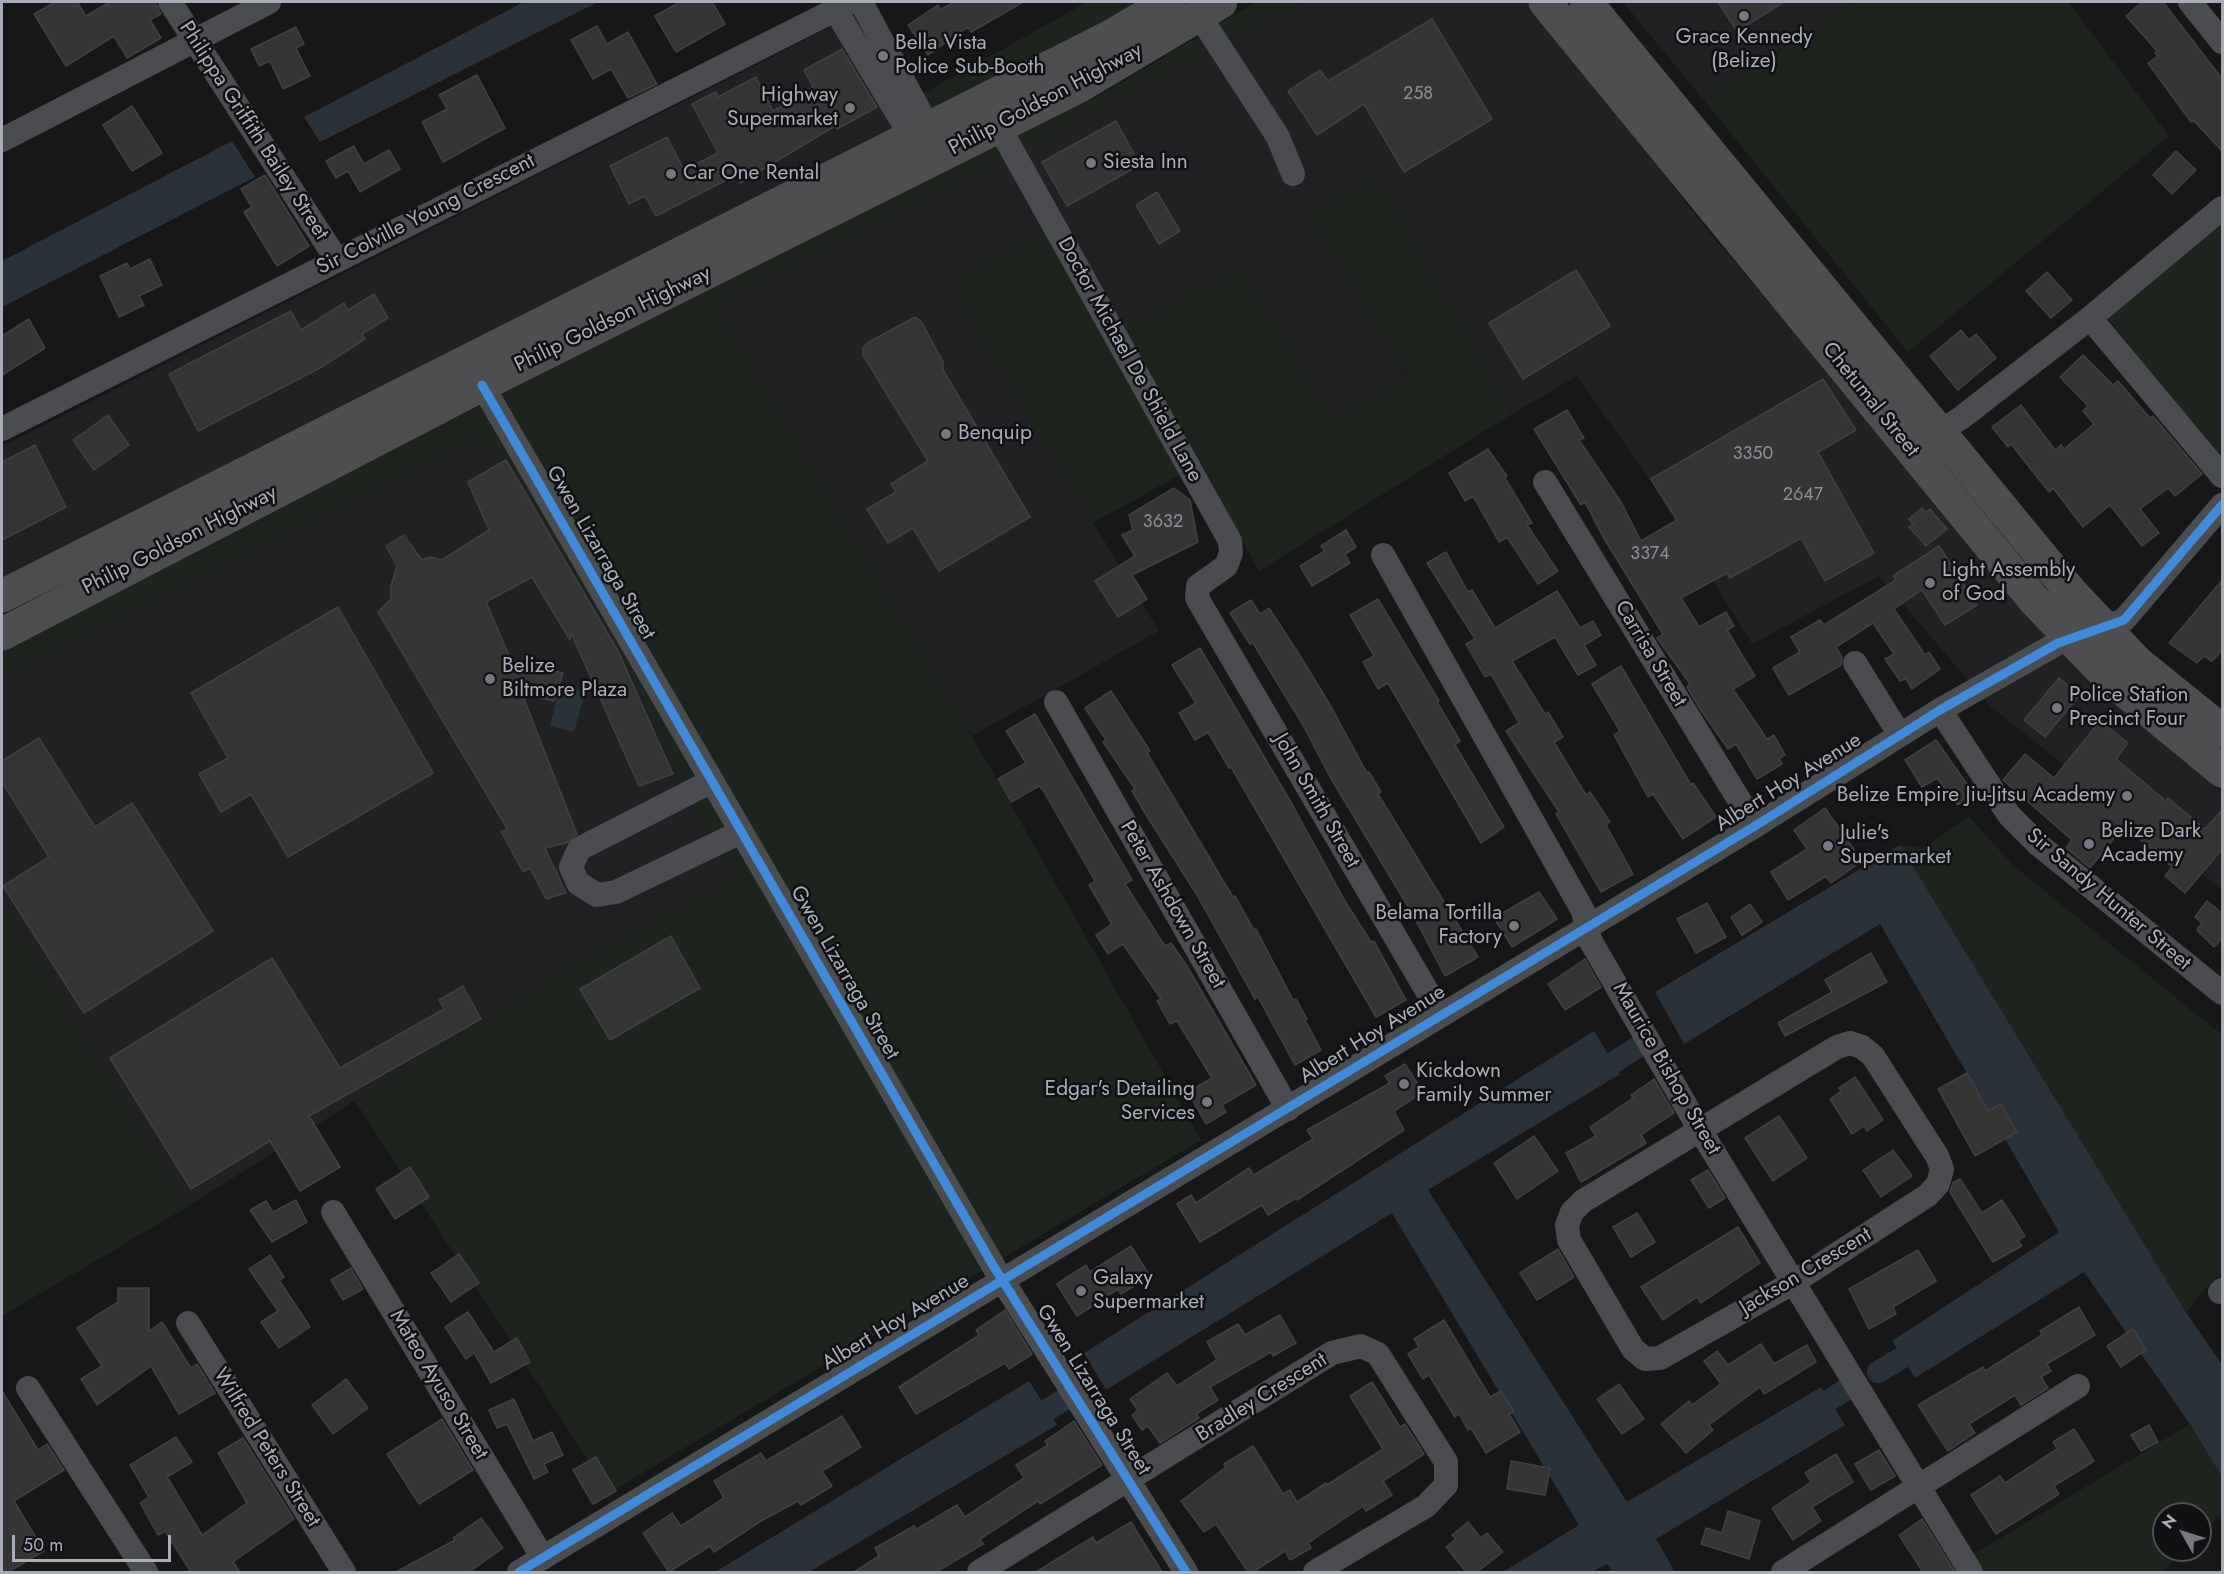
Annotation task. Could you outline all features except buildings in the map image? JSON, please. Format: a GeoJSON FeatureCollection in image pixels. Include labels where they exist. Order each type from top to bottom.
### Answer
{"type":"FeatureCollection","features":[{"type":"Feature","properties":{"kind":"highway","name":"Philip Goldson Highway"},"geometry":{"type":"LineString","coordinates":[[2,596],[1111,36],[1170,2]]}},
{"type":"Feature","properties":{"kind":"highway","name":"Chetumal Street"},"geometry":{"type":"LineString","coordinates":[[1545,2],[2027,592],[2108,677],[2223,771]]}},
{"type":"Feature","properties":{"kind":"highway","name":"Chetumal Street"},"geometry":{"type":"LineString","coordinates":[[1586,2],[1939,432],[2102,626],[2137,662],[2223,731]]}},
{"type":"Feature","properties":{"kind":"highway","name":"Philip Goldson Highway"},"geometry":{"type":"LineString","coordinates":[[2,634],[482,385],[1078,87],[1210,8]]}},
{"type":"Feature","properties":{"kind":"highway"},"geometry":{"type":"LineString","coordinates":[[1751,255],[1777,234]]}},
{"type":"Feature","properties":{"kind":"street","name":"Philippa Griffith Bailey Street"},"geometry":{"type":"LineString","coordinates":[[170,2],[337,260]]}},
{"type":"Feature","properties":{"kind":"street"},"geometry":{"type":"LineString","coordinates":[[2,140],[268,2]]}},
{"type":"Feature","properties":{"kind":"street"},"geometry":{"type":"LineString","coordinates":[[861,2],[920,132]]}},
{"type":"Feature","properties":{"kind":"street"},"geometry":{"type":"LineString","coordinates":[[2190,2],[2223,42]]}},
{"type":"Feature","properties":{"kind":"street"},"geometry":{"type":"LineString","coordinates":[[843,5],[920,132]]}},
{"type":"Feature","properties":{"kind":"street","name":"Sir Colville Young Crescent"},"geometry":{"type":"LineString","coordinates":[[2,429],[843,5]]}},
{"type":"Feature","properties":{"kind":"street"},"geometry":{"type":"LineString","coordinates":[[1210,8],[1278,137],[1293,174]]}},
{"type":"Feature","properties":{"kind":"street","name":"Doctor Michael De Shield Lane"},"geometry":{"type":"LineString","coordinates":[[999,127],[1230,541],[1231,553],[1226,566],[1198,586]]}},
{"type":"Feature","properties":{"kind":"street"},"geometry":{"type":"LineString","coordinates":[[1939,432],[2090,318],[2223,208]]}},
{"type":"Feature","properties":{"kind":"street"},"geometry":{"type":"LineString","coordinates":[[2090,318],[2223,476]]}},
{"type":"Feature","properties":{"kind":"street","name":"Gwen Lizarraga Street"},"geometry":{"type":"LineString","coordinates":[[482,385],[1003,1279],[1186,1572]]}},
{"type":"Feature","properties":{"kind":"street","name":"Carrisa Street"},"geometry":{"type":"LineString","coordinates":[[1545,482],[1755,826]]}},
{"type":"Feature","properties":{"kind":"street","name":"Albert Hoy Avenue"},"geometry":{"type":"LineString","coordinates":[[519,1572],[1755,826],[1940,710],[2070,639],[2124,620],[2223,506]]}},
{"type":"Feature","properties":{"kind":"street","name":"Maurice Bishop Street"},"geometry":{"type":"LineString","coordinates":[[1383,555],[1583,911],[1590,940],[1700,1130],[1971,1572]]}},
{"type":"Feature","properties":{"kind":"street","name":"John Smith Street"},"geometry":{"type":"LineString","coordinates":[[1198,586],[1197,598],[1441,1015]]}},
{"type":"Feature","properties":{"kind":"street"},"geometry":{"type":"LineString","coordinates":[[1855,663],[1900,735]]}},
{"type":"Feature","properties":{"kind":"street","name":"Peter Ashdown Street"},"geometry":{"type":"LineString","coordinates":[[1056,702],[1288,1109]]}},
{"type":"Feature","properties":{"kind":"street","name":"Sir Sandy Hunter Street"},"geometry":{"type":"LineString","coordinates":[[1940,710],[2008,815],[2039,845],[2223,993]]}},
{"type":"Feature","properties":{"kind":"street"},"geometry":{"type":"LineString","coordinates":[[712,781],[579,849],[571,867],[578,883],[597,895],[616,892],[741,832]]}},
{"type":"Feature","properties":{"kind":"street","name":"Jackson Crescent"},"geometry":{"type":"LineString","coordinates":[[1850,1043],[1862,1047],[1873,1056],[1937,1156],[1942,1169],[1938,1184],[1928,1195],[1794,1282],[1660,1358],[1645,1359],[1633,1349],[1569,1240],[1567,1225],[1572,1212],[1583,1201],[1700,1130],[1837,1047],[1850,1043]]}},
{"type":"Feature","properties":{"kind":"street","name":"Mateo Ayuso Street"},"geometry":{"type":"LineString","coordinates":[[333,1212],[543,1558]]}},
{"type":"Feature","properties":{"kind":"street","name":"Wilfred Peters Street"},"geometry":{"type":"LineString","coordinates":[[188,1323],[344,1572]]}},
{"type":"Feature","properties":{"kind":"street","name":"Bradley Crescent"},"geometry":{"type":"LineString","coordinates":[[979,1572],[1129,1482],[1332,1353],[1361,1346],[1378,1354],[1446,1462],[1446,1485],[1426,1506],[1315,1572]]}},
{"type":"Feature","properties":{"kind":"street"},"geometry":{"type":"LineString","coordinates":[[1783,1572],[2078,1386]]}},
{"type":"Feature","properties":{"kind":"street"},"geometry":{"type":"LineString","coordinates":[[28,1388],[146,1572]]}},
{"type":"Feature","properties":{"kind":"shaded area"},"geometry":{"type":"Polygon","coordinates":[[[524,2],[598,2],[320,142],[304,117],[524,2]]]}},
{"type":"Feature","properties":{"kind":"shaded area"},"geometry":{"type":"Polygon","coordinates":[[[1087,2],[1144,2],[935,117],[922,94],[1087,2]]]}},
{"type":"Feature","properties":{"kind":"shaded area"},"geometry":{"type":"Polygon","coordinates":[[[1256,2],[1305,2],[716,305],[972,736],[1201,1140],[609,1493],[355,1101],[548,979],[733,877],[479,436],[285,536],[2,675],[2,645],[1100,95],[1256,2]]]}},
{"type":"Feature","properties":{"kind":"shaded area"},"geometry":{"type":"Polygon","coordinates":[[[1305,2],[1530,2],[1704,226],[2047,628],[2222,781],[2222,890],[1991,707],[1879,576],[1752,644],[1646,474],[1577,376],[1512,414],[1376,178],[1307,214],[1408,378],[1334,417],[1241,271],[1217,278],[1120,329],[947,281],[1159,631],[972,736],[716,305],[1305,2]]]}},
{"type":"Feature","properties":{"kind":"shaded area"},"geometry":{"type":"Polygon","coordinates":[[[1623,2],[1855,2],[1703,99],[1623,2]]]}},
{"type":"Feature","properties":{"kind":"shaded area"},"geometry":{"type":"Polygon","coordinates":[[[1855,2],[2068,2],[2169,136],[1908,352],[1703,99],[1855,2]]]}},
{"type":"Feature","properties":{"kind":"shaded area"},"geometry":{"type":"Polygon","coordinates":[[[874,5],[935,117],[2,585],[2,446],[874,5]]]}},
{"type":"Feature","properties":{"kind":"shaded area"},"geometry":{"type":"Polygon","coordinates":[[[232,141],[255,177],[2,307],[2,261],[232,141]]]}},
{"type":"Feature","properties":{"kind":"shaded area"},"geometry":{"type":"Polygon","coordinates":[[[1376,177],[1512,414],[1259,571],[1201,463],[1093,523],[947,282],[1055,224],[1120,329],[1217,278],[1241,271],[1334,417],[1408,377],[1307,214],[1376,177]]]}},
{"type":"Feature","properties":{"kind":"shaded area"},"geometry":{"type":"Polygon","coordinates":[[[2222,222],[2222,464],[2106,316],[2222,222]]]}},
{"type":"Feature","properties":{"kind":"shaded area"},"geometry":{"type":"Polygon","coordinates":[[[479,435],[733,877],[548,979],[187,1207],[2,905],[2,675],[285,536],[479,435]]]}},
{"type":"Feature","properties":{"kind":"shaded area"},"geometry":{"type":"Polygon","coordinates":[[[560,685],[585,691],[574,732],[550,726],[560,685]]]}},
{"type":"Feature","properties":{"kind":"shaded area"},"geometry":{"type":"Polygon","coordinates":[[[1969,817],[2014,866],[2222,1035],[2222,1272],[2195,1300],[2187,1314],[1900,845],[1923,848],[1969,817]]]}},
{"type":"Feature","properties":{"kind":"shaded area"},"geometry":{"type":"Polygon","coordinates":[[[1900,845],[2187,1314],[2222,1365],[2222,1477],[2190,1424],[2084,1272],[1915,1378],[1892,1341],[2059,1232],[1880,924],[1684,1044],[1655,992],[1900,845]]]}},
{"type":"Feature","properties":{"kind":"shaded area"},"geometry":{"type":"Polygon","coordinates":[[[2,905],[187,1207],[2,1316],[2,905]]]}},
{"type":"Feature","properties":{"kind":"shaded area"},"geometry":{"type":"Polygon","coordinates":[[[1594,1031],[1620,1074],[1428,1190],[1627,1502],[1821,1387],[1845,1425],[1656,1539],[1675,1572],[1613,1572],[1607,1564],[1592,1572],[1503,1572],[1579,1525],[1392,1213],[1106,1390],[1084,1353],[1594,1031]]]}},
{"type":"Feature","properties":{"kind":"shaded area"},"geometry":{"type":"Polygon","coordinates":[[[1029,1381],[1057,1425],[809,1572],[715,1572],[1029,1381]]]}},
{"type":"Feature","properties":{"kind":"shaded area"},"geometry":{"type":"Polygon","coordinates":[[[2190,1424],[2222,1477],[2222,1513],[2212,1523],[2212,1502],[2152,1502],[2152,1562],[2173,1562],[2163,1572],[1985,1572],[1974,1554],[2190,1424]]]}},
{"type":"Feature","properties":{"kind":"waterway"},"geometry":{"type":"LineString","coordinates":[[1587,1079],[1641,1045]]}},
{"type":"Feature","properties":{"kind":"waterway"},"geometry":{"type":"LineString","coordinates":[[1878,1372],[1928,1342]]}},
{"type":"Feature","properties":{"kind":"waterway"},"geometry":{"type":"LineString","coordinates":[[1803,1416],[1847,1389]]}},
{"type":"Feature","properties":{"kind":"waterway"},"geometry":{"type":"LineString","coordinates":[[1021,1426],[1065,1399]]}},
{"type":"Feature","properties":{"kind":"tunnel"},"geometry":{"type":"LineString","coordinates":[[392,556],[411,546]]}},
{"type":"Feature","properties":{"kind":"cycle path"},"geometry":{"type":"LineString","coordinates":[[482,385],[994,1267],[1186,1572]]}},
{"type":"Feature","properties":{"kind":"cycle path"},"geometry":{"type":"LineString","coordinates":[[519,1572],[1755,826],[1940,710],[2058,643],[2124,620],[2222,505]]}},
{"type":"Feature","properties":{"kind":"place","name":"Grace Kennedy (Belize)"},"geometry":{"type":"Point","coordinates":[1744,16]}},
{"type":"Feature","properties":{"kind":"place","name":"Bella Vista Police Sub-Booth"},"geometry":{"type":"Point","coordinates":[883,56]}},
{"type":"Feature","properties":{"kind":"place","name":"Highway Supermarket"},"geometry":{"type":"Point","coordinates":[850,108]}},
{"type":"Feature","properties":{"kind":"place","name":"Siesta Inn"},"geometry":{"type":"Point","coordinates":[1091,163]}},
{"type":"Feature","properties":{"kind":"place","name":"Car One Rental"},"geometry":{"type":"Point","coordinates":[671,174]}},
{"type":"Feature","properties":{"kind":"place","name":"Benquip"},"geometry":{"type":"Point","coordinates":[946,434]}},
{"type":"Feature","properties":{"kind":"place","name":"Light Assembly of God"},"geometry":{"type":"Point","coordinates":[1930,583]}},
{"type":"Feature","properties":{"kind":"place","name":"Belize Biltmore Plaza"},"geometry":{"type":"Point","coordinates":[490,679]}},
{"type":"Feature","properties":{"kind":"place","name":"Police Station Precinct Four"},"geometry":{"type":"Point","coordinates":[2057,708]}},
{"type":"Feature","properties":{"kind":"place","name":"Belize Empire Jiu-Jitsu Academy"},"geometry":{"type":"Point","coordinates":[2127,796]}},
{"type":"Feature","properties":{"kind":"place","name":"Belize Dark Academy"},"geometry":{"type":"Point","coordinates":[2089,844]}},
{"type":"Feature","properties":{"kind":"place","name":"Julie's Supermarket"},"geometry":{"type":"Point","coordinates":[1828,846]}},
{"type":"Feature","properties":{"kind":"place","name":"Belama Tortilla Factory"},"geometry":{"type":"Point","coordinates":[1514,926]}},
{"type":"Feature","properties":{"kind":"place","name":"Kickdown Family Summer"},"geometry":{"type":"Point","coordinates":[1404,1084]}},
{"type":"Feature","properties":{"kind":"place","name":"Edgar's Detailing Services"},"geometry":{"type":"Point","coordinates":[1207,1102]}},
{"type":"Feature","properties":{"kind":"place","name":"Galaxy Supermarket"},"geometry":{"type":"Point","coordinates":[1081,1291]}}]}
